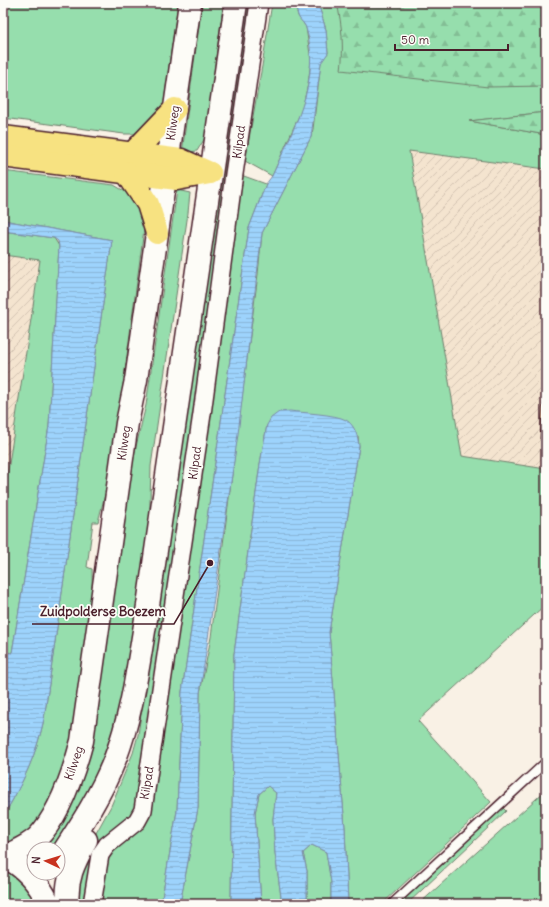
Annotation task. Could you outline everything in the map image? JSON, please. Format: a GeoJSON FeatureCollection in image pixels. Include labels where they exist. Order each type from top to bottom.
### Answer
{"type":"FeatureCollection","features":[{"type":"Feature","properties":{"kind":"highway"},"geometry":{"type":"LineString","coordinates":[[130,163],[175,109]]}},
{"type":"Feature","properties":{"kind":"highway"},"geometry":{"type":"LineString","coordinates":[[3,137],[130,163],[167,168],[181,160],[210,173]]}},
{"type":"Feature","properties":{"kind":"highway"},"geometry":{"type":"LineString","coordinates":[[3,156],[130,163]]}},
{"type":"Feature","properties":{"kind":"highway"},"geometry":{"type":"LineString","coordinates":[[130,163],[148,204],[158,232]]}},
{"type":"Feature","properties":{"kind":"main road","name":"Kilweg"},"geometry":{"type":"LineString","coordinates":[[4,856],[28,845],[38,837],[54,814],[76,762],[82,741],[127,423],[136,380],[190,3]]}},
{"type":"Feature","properties":{"kind":"main road"},"geometry":{"type":"LineString","coordinates":[[66,848],[93,806],[115,759],[129,709],[138,664],[168,476],[210,173],[236,3]]}},
{"type":"Feature","properties":{"kind":"main road"},"geometry":{"type":"LineString","coordinates":[[68,904],[68,879],[72,867],[90,832],[93,806]]}},
{"type":"Feature","properties":{"kind":"main road"},"geometry":{"type":"LineString","coordinates":[[4,856],[28,872],[47,899]]}},
{"type":"Feature","properties":{"kind":"main road"},"geometry":{"type":"LineString","coordinates":[[47,899],[49,881]]}},
{"type":"Feature","properties":{"kind":"street","name":"Kilpad"},"geometry":{"type":"LineString","coordinates":[[92,904],[100,855],[107,845],[138,821],[143,810],[146,796],[202,414],[234,174],[259,3]]}},
{"type":"Feature","properties":{"kind":"lane"},"geometry":{"type":"LineString","coordinates":[[392,904],[546,762]]}},
{"type":"Feature","properties":{"kind":"shaded area"},"geometry":{"type":"Polygon","coordinates":[[[409,151],[546,169],[546,469],[462,457],[409,151]]]}},
{"type":"Feature","properties":{"kind":"shaded area"},"geometry":{"type":"Polygon","coordinates":[[[3,228],[65,237],[56,399],[3,721],[3,228]]]}},
{"type":"Feature","properties":{"kind":"green space"},"geometry":{"type":"Polygon","coordinates":[[[3,3],[178,3],[163,109],[138,134],[124,134],[3,118],[3,3]]]}},
{"type":"Feature","properties":{"kind":"green space"},"geometry":{"type":"Polygon","coordinates":[[[202,3],[224,3],[205,138],[197,151],[182,153],[202,3]]]}},
{"type":"Feature","properties":{"kind":"green space"},"geometry":{"type":"Polygon","coordinates":[[[243,3],[252,3],[137,801],[134,811],[126,821],[107,835],[86,904],[71,904],[74,873],[111,806],[133,753],[138,735],[243,3]]]}},
{"type":"Feature","properties":{"kind":"green space"},"geometry":{"type":"Polygon","coordinates":[[[272,3],[295,3],[298,16],[306,27],[311,61],[308,84],[302,109],[272,176],[245,161],[272,3]]]}},
{"type":"Feature","properties":{"kind":"green space"},"geometry":{"type":"Polygon","coordinates":[[[318,3],[546,3],[546,112],[470,121],[546,135],[546,169],[409,151],[462,456],[546,469],[546,604],[418,721],[491,802],[382,904],[348,904],[345,828],[329,632],[359,446],[358,436],[267,425],[260,464],[234,654],[231,904],[180,904],[198,808],[200,693],[211,637],[262,233],[311,137],[313,129],[321,62],[328,53],[326,30],[318,3]]]}},
{"type":"Feature","properties":{"kind":"green space"},"geometry":{"type":"Polygon","coordinates":[[[337,3],[546,3],[546,86],[488,87],[341,70],[342,36],[337,3]]]}},
{"type":"Feature","properties":{"kind":"green space"},"geometry":{"type":"Polygon","coordinates":[[[546,112],[546,135],[469,121],[546,112]]]}},
{"type":"Feature","properties":{"kind":"green space"},"geometry":{"type":"Polygon","coordinates":[[[3,171],[114,185],[131,195],[145,222],[112,467],[98,522],[93,522],[87,567],[92,569],[91,625],[72,739],[65,765],[56,789],[45,811],[30,828],[12,839],[12,841],[3,843],[3,809],[7,810],[25,777],[34,755],[44,719],[112,240],[3,220],[3,171]]]}},
{"type":"Feature","properties":{"kind":"green space"},"geometry":{"type":"Polygon","coordinates":[[[241,175],[266,184],[249,228],[182,692],[177,811],[161,904],[99,904],[104,863],[118,845],[141,829],[150,814],[241,175]]]}},
{"type":"Feature","properties":{"kind":"green space"},"geometry":{"type":"Polygon","coordinates":[[[177,190],[190,193],[188,213],[151,466],[149,538],[128,675],[111,737],[88,793],[58,841],[44,841],[62,816],[126,488],[146,405],[177,190]]]}},
{"type":"Feature","properties":{"kind":"green space"},"geometry":{"type":"Polygon","coordinates":[[[3,231],[54,238],[59,246],[49,426],[12,653],[3,652],[3,503],[40,260],[3,255],[3,231]]]}},
{"type":"Feature","properties":{"kind":"green space"},"geometry":{"type":"Polygon","coordinates":[[[3,670],[8,673],[3,700],[3,670]]]}},
{"type":"Feature","properties":{"kind":"green space"},"geometry":{"type":"Polygon","coordinates":[[[268,786],[276,793],[273,819],[275,852],[282,904],[261,904],[255,813],[259,794],[268,786]]]}},
{"type":"Feature","properties":{"kind":"green space"},"geometry":{"type":"Polygon","coordinates":[[[546,790],[546,904],[419,904],[546,790]]]}},
{"type":"Feature","properties":{"kind":"green space"},"geometry":{"type":"Polygon","coordinates":[[[503,808],[506,811],[407,904],[399,904],[503,808]]]}},
{"type":"Feature","properties":{"kind":"green space"},"geometry":{"type":"Polygon","coordinates":[[[312,845],[326,852],[331,882],[331,904],[307,904],[307,871],[303,853],[312,845]]]}},
{"type":"Feature","properties":{"kind":"green space"},"geometry":{"type":"Polygon","coordinates":[[[3,867],[21,879],[37,904],[8,904],[3,898],[3,867]]]}},
{"type":"Feature","properties":{"kind":"water"},"geometry":{"type":"Polygon","coordinates":[[[295,3],[318,3],[326,30],[328,53],[321,63],[311,137],[262,233],[238,434],[200,693],[198,808],[180,904],[161,904],[177,811],[182,692],[249,228],[266,184],[272,176],[296,123],[308,86],[310,47],[306,28],[299,18],[295,3]]]}},
{"type":"Feature","properties":{"kind":"water"},"geometry":{"type":"Polygon","coordinates":[[[3,220],[112,240],[44,719],[29,766],[7,810],[3,809],[3,700],[8,673],[3,670],[3,652],[12,653],[49,426],[59,246],[58,241],[54,238],[3,231],[3,220]]]}},
{"type":"Feature","properties":{"kind":"water"},"geometry":{"type":"Polygon","coordinates":[[[290,411],[327,415],[346,420],[354,428],[359,446],[329,632],[345,828],[348,904],[331,904],[331,882],[326,852],[312,845],[303,853],[307,871],[307,904],[282,904],[275,853],[273,819],[276,793],[268,786],[259,794],[255,813],[261,904],[231,904],[234,654],[260,464],[267,425],[271,418],[279,412],[290,411]]]}},
{"type":"Feature","properties":{"kind":"building"},"geometry":{"type":"Polygon","coordinates":[[[543,401],[546,402],[546,439],[540,439],[543,401]]]}},
{"type":"Feature","properties":{"kind":"place","name":"Zuidpolderse Boezem"},"geometry":{"type":"Point","coordinates":[210,563]}}]}
